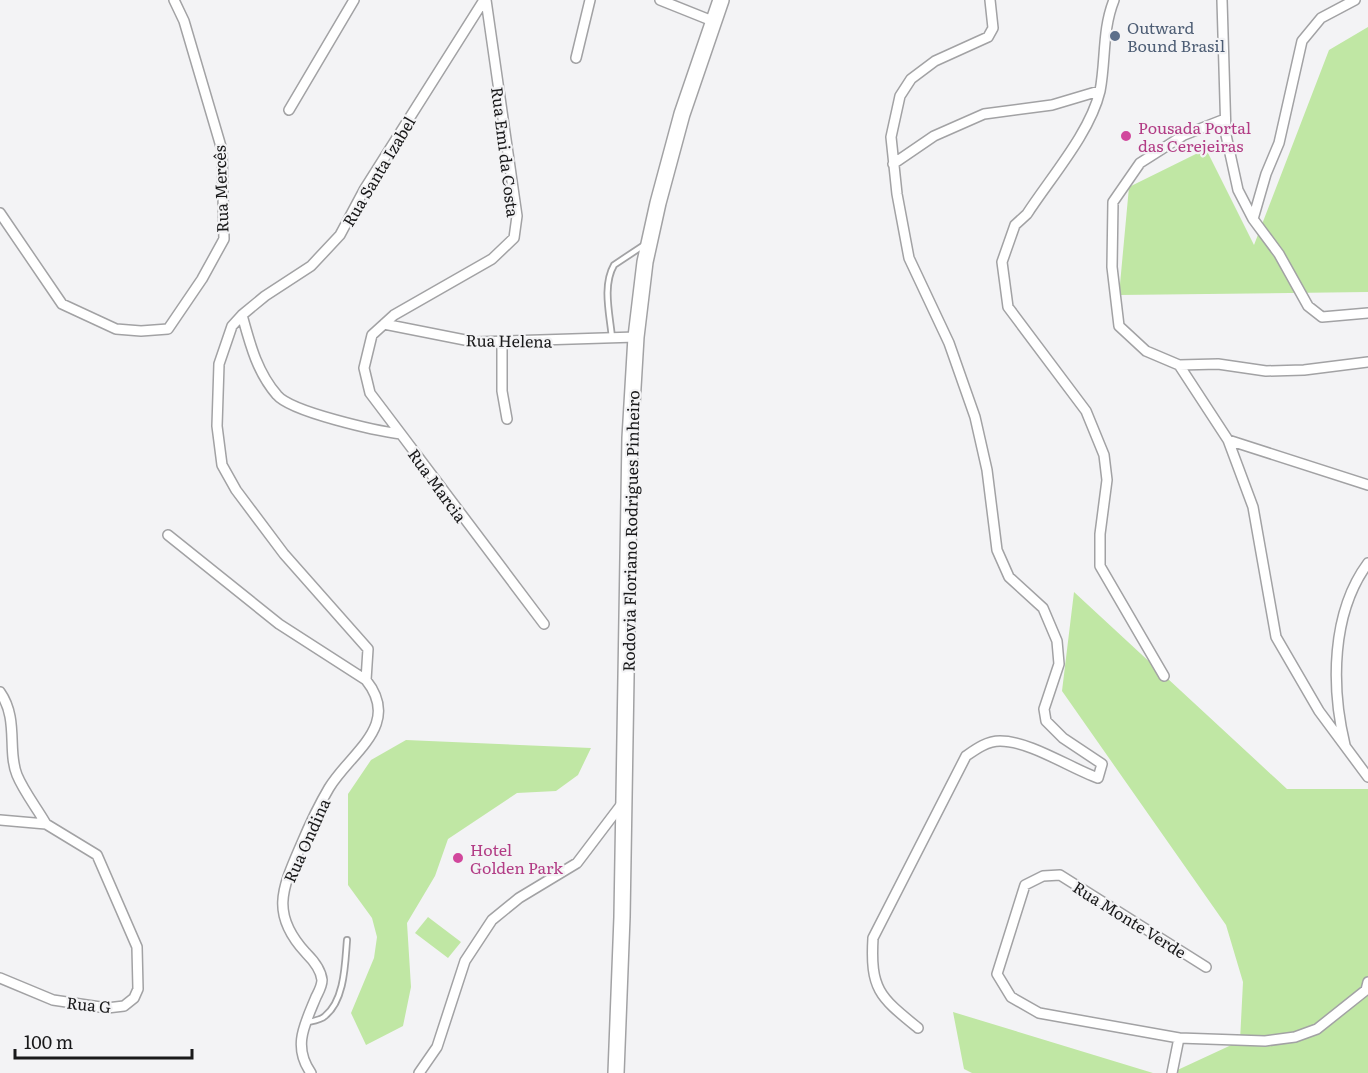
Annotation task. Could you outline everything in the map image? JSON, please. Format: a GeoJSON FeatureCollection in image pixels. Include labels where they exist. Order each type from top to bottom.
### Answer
{"type":"FeatureCollection","features":[{"type":"Feature","properties":{"kind":"main road"},"geometry":{"type":"LineString","coordinates":[[714,0],[716,20]]}},
{"type":"Feature","properties":{"kind":"main road","name":"Rodovia Floriano Rodrigues Pinheiro"},"geometry":{"type":"LineString","coordinates":[[616,1073],[624,801],[630,438],[636,337],[650,242],[682,114],[722,0]]}},
{"type":"Feature","properties":{"kind":"main road"},"geometry":{"type":"LineString","coordinates":[[716,20],[731,0]]}},
{"type":"Feature","properties":{"kind":"street","name":"Rua Mercês"},"geometry":{"type":"LineString","coordinates":[[0,213],[62,304],[116,329],[141,332],[168,329],[202,279],[224,239],[222,150],[184,21],[174,0]]}},
{"type":"Feature","properties":{"kind":"street"},"geometry":{"type":"LineString","coordinates":[[289,110],[354,0]]}},
{"type":"Feature","properties":{"kind":"street","name":"Rua Santa Izabel"},"geometry":{"type":"LineString","coordinates":[[242,315],[265,296],[311,266],[340,235],[364,190],[485,0]]}},
{"type":"Feature","properties":{"kind":"street","name":"Rua Emi da Costa"},"geometry":{"type":"LineString","coordinates":[[401,434],[370,393],[363,368],[372,335],[394,315],[492,259],[514,238],[517,216],[485,0]]}},
{"type":"Feature","properties":{"kind":"street"},"geometry":{"type":"LineString","coordinates":[[576,58],[590,0]]}},
{"type":"Feature","properties":{"kind":"street"},"geometry":{"type":"LineString","coordinates":[[660,0],[681,4],[716,20]]}},
{"type":"Feature","properties":{"kind":"street"},"geometry":{"type":"LineString","coordinates":[[918,1028],[891,1006],[876,988],[872,959],[873,938],[966,756],[980,746],[1001,741],[1028,748],[1098,778],[1102,764],[1063,738],[1046,721],[1044,710],[1059,664],[1057,641],[1043,608],[1009,577],[997,550],[987,470],[975,417],[949,343],[909,258],[893,164],[891,137],[900,96],[911,79],[935,61],[988,37],[993,28],[990,0]]}},
{"type":"Feature","properties":{"kind":"street"},"geometry":{"type":"LineString","coordinates":[[1114,0],[1104,35],[1100,91],[1088,123],[1027,214],[1015,225],[1002,262],[1008,308],[1086,411],[1104,455],[1107,480],[1100,534],[1100,566],[1164,676]]}},
{"type":"Feature","properties":{"kind":"street"},"geometry":{"type":"LineString","coordinates":[[1222,0],[1225,118],[1238,190],[1253,219],[1279,254],[1308,306],[1322,316],[1368,313]]}},
{"type":"Feature","properties":{"kind":"street"},"geometry":{"type":"LineString","coordinates":[[1253,219],[1266,174],[1279,143],[1302,41],[1321,18],[1355,0]]}},
{"type":"Feature","properties":{"kind":"street"},"geometry":{"type":"LineString","coordinates":[[893,164],[934,136],[984,114],[1052,105],[1100,91]]}},
{"type":"Feature","properties":{"kind":"street"},"geometry":{"type":"LineString","coordinates":[[1225,118],[1184,135],[1140,163],[1113,202],[1112,267],[1119,326],[1146,351],[1179,365],[1218,364],[1266,371],[1368,362]]}},
{"type":"Feature","properties":{"kind":"street","name":"Rua Marcia"},"geometry":{"type":"LineString","coordinates":[[242,315],[257,366],[278,398],[334,420],[374,431],[401,434],[544,624]]}},
{"type":"Feature","properties":{"kind":"street","name":"Rua Ondina"},"geometry":{"type":"LineString","coordinates":[[242,315],[232,326],[219,364],[217,426],[222,465],[236,490],[284,554],[368,649],[366,680],[376,697],[379,718],[374,731],[329,788],[301,844],[282,896],[284,919],[289,935],[321,973],[322,983],[299,1038],[301,1053],[311,1073]]}},
{"type":"Feature","properties":{"kind":"street","name":"Rua Helena"},"geometry":{"type":"LineString","coordinates":[[384,324],[475,342],[636,337]]}},
{"type":"Feature","properties":{"kind":"street"},"geometry":{"type":"LineString","coordinates":[[502,342],[502,391],[507,419]]}},
{"type":"Feature","properties":{"kind":"street"},"geometry":{"type":"LineString","coordinates":[[1179,365],[1228,440],[1253,507],[1276,637],[1319,711],[1368,777]]}},
{"type":"Feature","properties":{"kind":"street"},"geometry":{"type":"LineString","coordinates":[[1228,440],[1368,485]]}},
{"type":"Feature","properties":{"kind":"street"},"geometry":{"type":"LineString","coordinates":[[168,535],[279,624],[366,680]]}},
{"type":"Feature","properties":{"kind":"street"},"geometry":{"type":"LineString","coordinates":[[1347,750],[1338,714],[1339,633],[1358,577],[1368,563]]}},
{"type":"Feature","properties":{"kind":"street"},"geometry":{"type":"LineString","coordinates":[[0,692],[6,701],[13,732],[16,773],[46,824]]}},
{"type":"Feature","properties":{"kind":"street"},"geometry":{"type":"LineString","coordinates":[[419,1073],[437,1047],[465,961],[492,920],[519,898],[577,864],[624,801]]}},
{"type":"Feature","properties":{"kind":"street"},"geometry":{"type":"LineString","coordinates":[[0,820],[46,824]]}},
{"type":"Feature","properties":{"kind":"street","name":"Rua G"},"geometry":{"type":"LineString","coordinates":[[0,978],[53,1000],[118,1008],[134,998],[138,989],[137,947],[97,855],[46,824]]}},
{"type":"Feature","properties":{"kind":"street","name":"Rua Monte Verde"},"geometry":{"type":"LineString","coordinates":[[1179,1038],[1039,1013],[1011,997],[997,974],[1025,885],[1043,876],[1060,875],[1206,967]]}},
{"type":"Feature","properties":{"kind":"street"},"geometry":{"type":"LineString","coordinates":[[1172,1073],[1179,1038],[1265,1041],[1295,1037],[1317,1029],[1366,990],[1368,982]]}},
{"type":"Feature","properties":{"kind":"lane"},"geometry":{"type":"LineString","coordinates":[[612,338],[608,294],[611,270],[614,265],[650,242]]}},
{"type":"Feature","properties":{"kind":"lane"},"geometry":{"type":"LineString","coordinates":[[305,1023],[324,1018],[333,1008],[342,982],[348,940]]}},
{"type":"Feature","properties":{"kind":"green space"},"geometry":{"type":"Polygon","coordinates":[[[1368,27],[1368,292],[1119,295],[1129,187],[1206,149],[1254,245],[1329,50],[1368,27]]]}},
{"type":"Feature","properties":{"kind":"green space"},"geometry":{"type":"Polygon","coordinates":[[[1074,592],[1287,789],[1368,789],[1368,1073],[1171,1073],[1240,1041],[1243,982],[1226,925],[1062,691],[1074,592]]]}},
{"type":"Feature","properties":{"kind":"green space"},"geometry":{"type":"Polygon","coordinates":[[[406,740],[591,748],[578,775],[556,791],[517,793],[448,839],[435,876],[407,923],[411,987],[403,1026],[366,1045],[351,1013],[374,958],[377,937],[372,918],[348,885],[348,794],[371,760],[406,740]]]}},
{"type":"Feature","properties":{"kind":"green space"},"geometry":{"type":"Polygon","coordinates":[[[428,917],[461,942],[448,958],[415,933],[428,917]]]}},
{"type":"Feature","properties":{"kind":"green space"},"geometry":{"type":"Polygon","coordinates":[[[953,1012],[1153,1073],[972,1073],[964,1069],[953,1012]]]}},
{"type":"Feature","properties":{"kind":"place","name":"Outward Bound Brasil"},"geometry":{"type":"Point","coordinates":[1115,36]}},
{"type":"Feature","properties":{"kind":"place","name":"Pousada Portal das Cerejeiras"},"geometry":{"type":"Point","coordinates":[1126,136]}},
{"type":"Feature","properties":{"kind":"place","name":"Hotel Golden Park"},"geometry":{"type":"Point","coordinates":[458,858]}}]}
